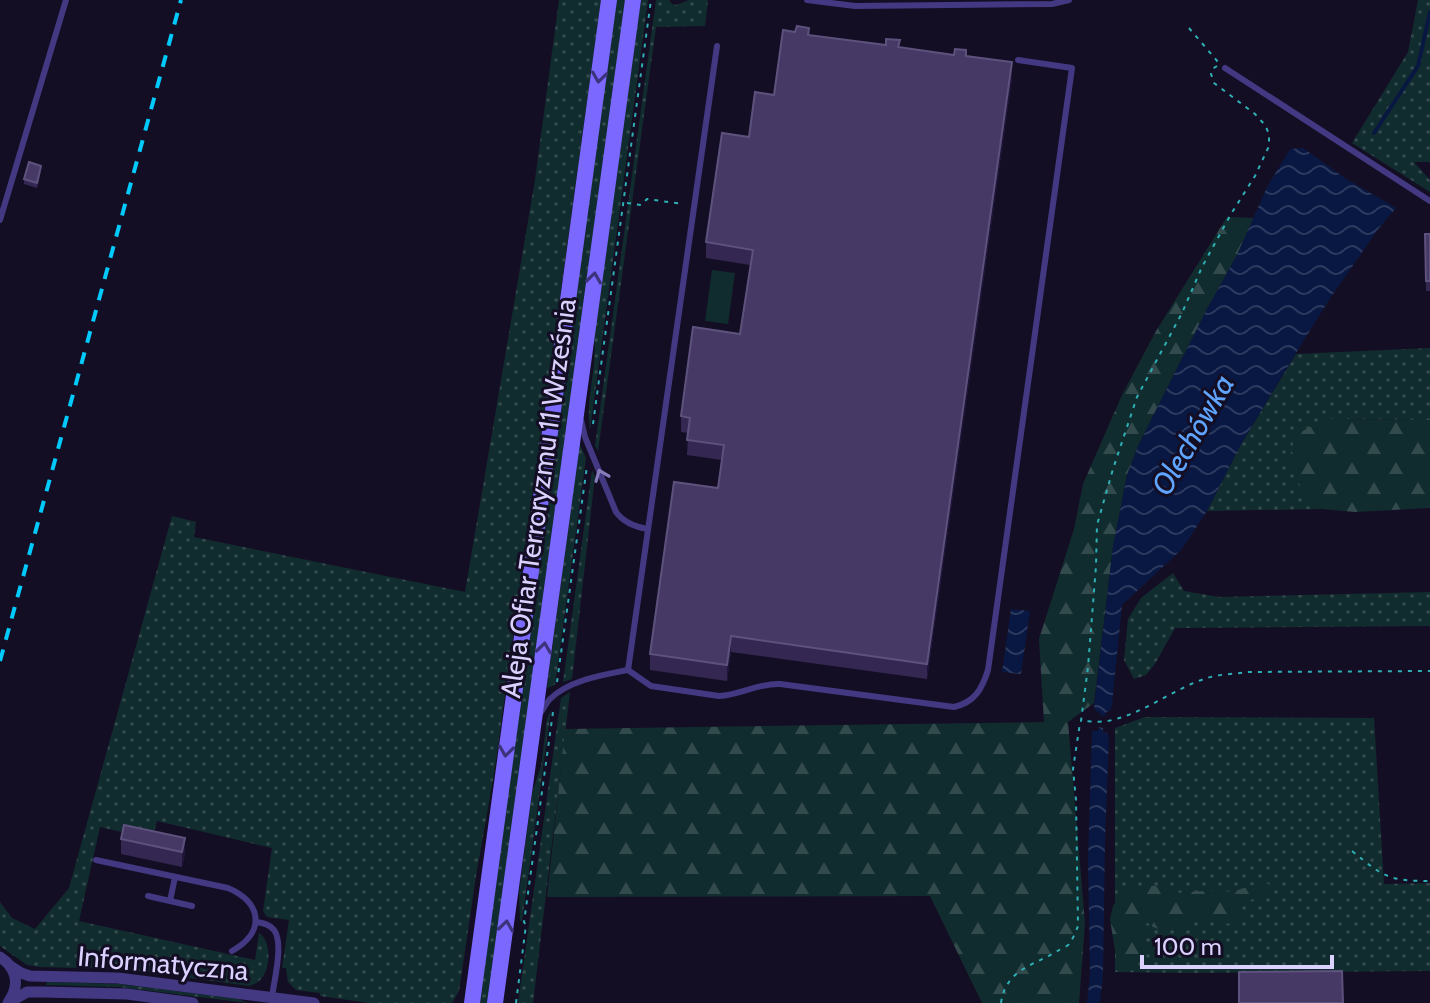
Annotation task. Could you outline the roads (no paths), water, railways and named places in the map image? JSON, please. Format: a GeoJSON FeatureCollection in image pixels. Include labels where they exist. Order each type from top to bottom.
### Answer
{"type":"FeatureCollection","features":[{"type":"Feature","properties":{"kind":"street","name":"Aleja Ofiar Terroryzmu 11 Września"},"geometry":{"type":"LineString","coordinates":[[472,1003],[609,0]]}},
{"type":"Feature","properties":{"kind":"street","name":"Aleja Ofiar Terroryzmu 11 Września"},"geometry":{"type":"LineString","coordinates":[[495,1003],[633,0]]}},
{"type":"Feature","properties":{"kind":"street"},"geometry":{"type":"LineString","coordinates":[[0,957],[16,977],[16,987],[8,1003]]}},
{"type":"Feature","properties":{"kind":"street","name":"Informatyczna"},"geometry":{"type":"LineString","coordinates":[[10,966],[30,976],[118,978],[272,1001],[314,1003]]}},
{"type":"Feature","properties":{"kind":"street","name":"Informatyczna"},"geometry":{"type":"LineString","coordinates":[[8,1003],[27,992],[127,994],[193,1003]]}},
{"type":"Feature","properties":{"kind":"lane"},"geometry":{"type":"LineString","coordinates":[[0,220],[66,0]]}},
{"type":"Feature","properties":{"kind":"lane"},"geometry":{"type":"LineString","coordinates":[[807,0],[855,6],[1052,4],[1069,0]]}},
{"type":"Feature","properties":{"kind":"lane"},"geometry":{"type":"LineString","coordinates":[[628,670],[717,46]]}},
{"type":"Feature","properties":{"kind":"lane"},"geometry":{"type":"LineString","coordinates":[[533,725],[549,700],[571,685],[628,670],[651,686],[719,696],[780,684],[954,707],[974,698],[981,689],[988,670],[1072,68],[1018,60]]}},
{"type":"Feature","properties":{"kind":"lane"},"geometry":{"type":"LineString","coordinates":[[1225,68],[1430,201]]}},
{"type":"Feature","properties":{"kind":"lane"},"geometry":{"type":"LineString","coordinates":[[577,402],[585,437],[616,512],[620,519],[629,524],[648,529]]}},
{"type":"Feature","properties":{"kind":"lane"},"geometry":{"type":"LineString","coordinates":[[96,860],[240,893],[254,910],[256,922],[252,934],[232,951]]}},
{"type":"Feature","properties":{"kind":"lane"},"geometry":{"type":"LineString","coordinates":[[170,901],[175,877]]}},
{"type":"Feature","properties":{"kind":"lane"},"geometry":{"type":"LineString","coordinates":[[148,896],[192,906]]}},
{"type":"Feature","properties":{"kind":"lane"},"geometry":{"type":"LineString","coordinates":[[256,922],[267,924],[276,932],[279,946],[272,1001]]}},
{"type":"Feature","properties":{"kind":"water"},"geometry":{"type":"Polygon","coordinates":[[[1303,148],[1345,178],[1396,208],[1329,300],[1240,446],[1207,511],[1182,549],[1122,605],[1112,704],[1105,716],[1100,715],[1094,707],[1113,547],[1127,475],[1138,446],[1237,255],[1267,187],[1290,149],[1303,148]]]}},
{"type":"Feature","properties":{"kind":"water"},"geometry":{"type":"Polygon","coordinates":[[[1011,609],[1030,611],[1021,674],[1002,672],[1011,609]]]}},
{"type":"Feature","properties":{"kind":"water"},"geometry":{"type":"Polygon","coordinates":[[[1099,727],[1109,738],[1103,975],[1100,1003],[1087,1003],[1090,975],[1088,860],[1092,731],[1098,731],[1099,727]]]}},
{"type":"Feature","properties":{"kind":"waterway","name":"Olechówka"},"geometry":{"type":"LineString","coordinates":[[1374,133],[1418,66],[1430,12]]}},
{"type":"Feature","properties":{"kind":"railway"},"geometry":{"type":"LineString","coordinates":[[0,661],[181,0]]}}]}
